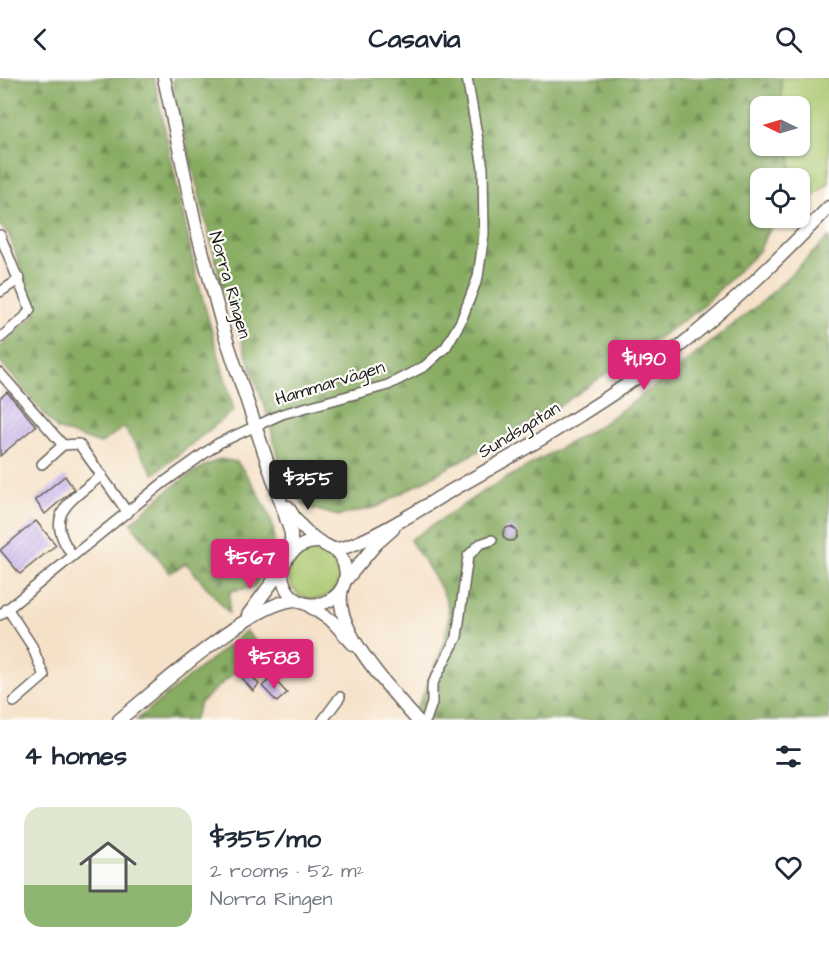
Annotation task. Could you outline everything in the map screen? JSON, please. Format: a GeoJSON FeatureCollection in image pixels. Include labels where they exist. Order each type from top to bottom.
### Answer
{"type":"FeatureCollection","features":[{"type":"Feature","properties":{"kind":"main road","name":"Norra Ringen"},"geometry":{"type":"LineString","coordinates":[[164,78],[195,228],[225,335],[291,533],[291,551]]}},
{"type":"Feature","properties":{"kind":"main road","name":"Sundsgatan"},"geometry":{"type":"LineString","coordinates":[[335,549],[357,544],[412,514],[609,397],[669,354],[775,263],[829,207]]}},
{"type":"Feature","properties":{"kind":"main road","name":"Norra Ringen"},"geometry":{"type":"LineString","coordinates":[[280,496],[296,521],[320,542]]}},
{"type":"Feature","properties":{"kind":"main road","name":"Sundsgatan"},"geometry":{"type":"LineString","coordinates":[[344,585],[376,544],[412,514]]}},
{"type":"Feature","properties":{"kind":"main road"},"geometry":{"type":"LineString","coordinates":[[119,720],[236,627],[259,603],[283,568],[291,551],[301,544],[320,542],[335,549],[343,560],[344,585],[340,602],[344,616],[368,659]]}},
{"type":"Feature","properties":{"kind":"main road"},"geometry":{"type":"LineString","coordinates":[[283,568],[285,586],[302,602],[332,621],[368,659],[417,720]]}},
{"type":"Feature","properties":{"kind":"main road"},"geometry":{"type":"LineString","coordinates":[[236,627],[276,604],[328,602],[344,585]]}},
{"type":"Feature","properties":{"kind":"street","name":"Hammarvägen"},"geometry":{"type":"LineString","coordinates":[[4,612],[163,483],[219,443],[282,414],[388,385],[425,366],[446,347],[461,321],[478,277],[484,234],[483,168],[467,78]]}},
{"type":"Feature","properties":{"kind":"street"},"geometry":{"type":"LineString","coordinates":[[0,235],[20,279],[30,309],[25,317],[0,338]]}},
{"type":"Feature","properties":{"kind":"street"},"geometry":{"type":"LineString","coordinates":[[1,290],[20,279]]}},
{"type":"Feature","properties":{"kind":"street"},"geometry":{"type":"LineString","coordinates":[[0,373],[63,445]]}},
{"type":"Feature","properties":{"kind":"street"},"geometry":{"type":"LineString","coordinates":[[42,464],[63,445],[79,444],[128,513]]}},
{"type":"Feature","properties":{"kind":"street"},"geometry":{"type":"LineString","coordinates":[[73,556],[64,544],[58,528],[58,516],[67,504],[102,475]]}},
{"type":"Feature","properties":{"kind":"street"},"geometry":{"type":"LineString","coordinates":[[426,720],[432,703],[432,685],[457,637],[468,556],[480,544],[492,540]]}},
{"type":"Feature","properties":{"kind":"street"},"geometry":{"type":"LineString","coordinates":[[4,612],[32,646],[45,676],[14,702]]}},
{"type":"Feature","properties":{"kind":"street"},"geometry":{"type":"LineString","coordinates":[[322,720],[340,698]]}},
{"type":"Feature","properties":{"kind":"green space"},"geometry":{"type":"Polygon","coordinates":[[[0,78],[154,78],[196,275],[234,410],[154,474],[124,427],[100,444],[57,429],[0,361],[0,347],[37,313],[9,235],[0,226],[0,78]]]}},
{"type":"Feature","properties":{"kind":"green space"},"geometry":{"type":"Polygon","coordinates":[[[173,78],[781,78],[781,96],[750,96],[750,156],[790,156],[791,168],[750,168],[750,228],[771,228],[758,252],[697,311],[558,407],[377,507],[338,516],[304,506],[280,463],[266,411],[222,285],[173,91],[173,78]]]}},
{"type":"Feature","properties":{"kind":"green space"},"geometry":{"type":"Polygon","coordinates":[[[781,78],[829,78],[829,183],[810,199],[810,168],[791,168],[790,156],[810,156],[810,96],[781,96],[781,78]]]}},
{"type":"Feature","properties":{"kind":"green space"},"geometry":{"type":"Polygon","coordinates":[[[829,237],[829,720],[425,720],[416,709],[443,645],[449,618],[448,608],[437,581],[410,540],[487,489],[599,426],[658,384],[763,301],[829,237]]]}},
{"type":"Feature","properties":{"kind":"green space"},"geometry":{"type":"Polygon","coordinates":[[[220,459],[237,462],[262,500],[274,534],[271,554],[255,587],[230,591],[229,613],[186,563],[170,573],[131,523],[184,479],[220,459]]]}},
{"type":"Feature","properties":{"kind":"green space"},"geometry":{"type":"Polygon","coordinates":[[[309,547],[319,547],[329,551],[336,558],[340,573],[336,588],[329,595],[319,599],[309,599],[299,595],[292,588],[288,578],[288,568],[292,558],[299,551],[309,547]]]}},
{"type":"Feature","properties":{"kind":"green space"},"geometry":{"type":"Polygon","coordinates":[[[246,631],[262,648],[200,703],[194,720],[136,720],[246,631]]]}},
{"type":"Feature","properties":{"kind":"building"},"geometry":{"type":"Polygon","coordinates":[[[7,392],[36,426],[0,456],[0,398],[7,392]]]}},
{"type":"Feature","properties":{"kind":"building"},"geometry":{"type":"Polygon","coordinates":[[[65,476],[74,489],[45,514],[35,500],[65,476]]]}},
{"type":"Feature","properties":{"kind":"building"},"geometry":{"type":"Polygon","coordinates":[[[36,521],[56,545],[20,574],[0,550],[36,521]]]}},
{"type":"Feature","properties":{"kind":"building"},"geometry":{"type":"Polygon","coordinates":[[[507,527],[513,527],[517,534],[513,541],[507,541],[503,537],[503,531],[507,527]]]}},
{"type":"Feature","properties":{"kind":"building"},"geometry":{"type":"Polygon","coordinates":[[[251,657],[255,661],[246,671],[259,684],[253,691],[237,672],[251,657]]]}},
{"type":"Feature","properties":{"kind":"building"},"geometry":{"type":"Polygon","coordinates":[[[272,677],[287,693],[277,702],[262,686],[272,677]]]}}]}
